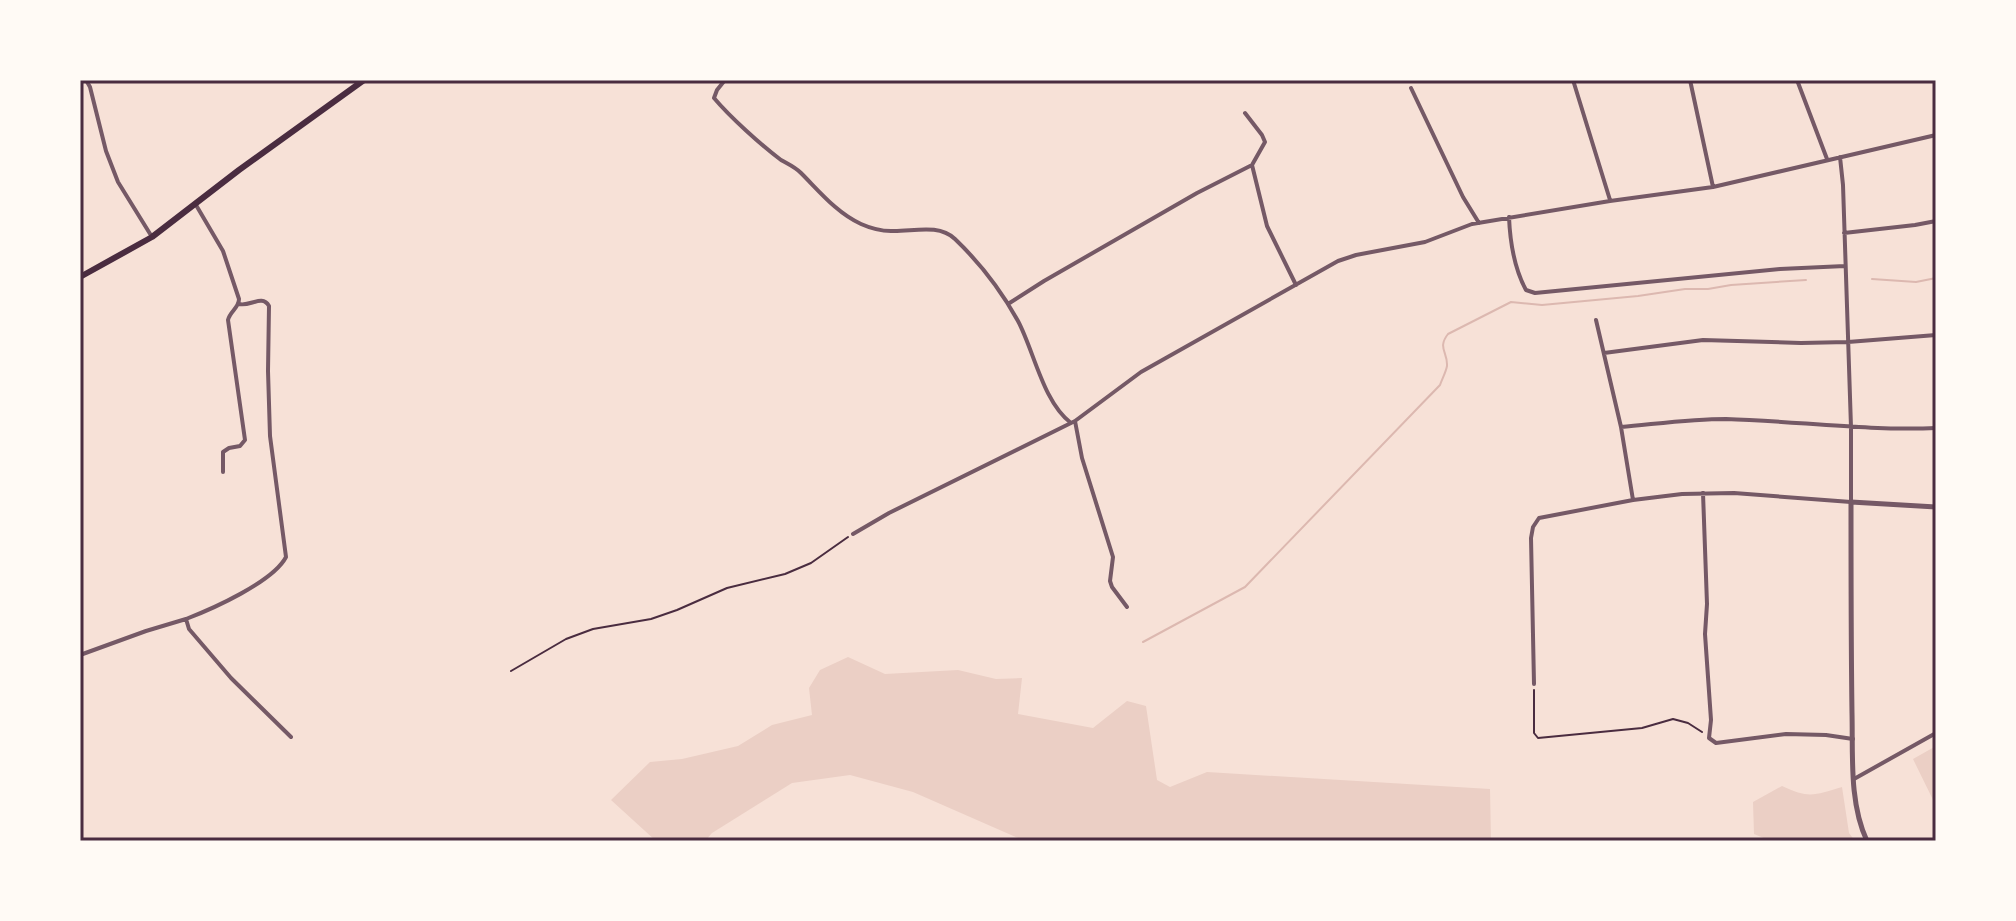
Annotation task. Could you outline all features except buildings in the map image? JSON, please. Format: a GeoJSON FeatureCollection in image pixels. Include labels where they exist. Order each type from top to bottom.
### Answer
{"type":"FeatureCollection","features":[{"type":"Feature","properties":{"kind":"main road"},"geometry":{"type":"LineString","coordinates":[[80,277],[152,237],[364,80]]}},
{"type":"Feature","properties":{"kind":"street"},"geometry":{"type":"LineString","coordinates":[[86,80],[118,182],[152,237]]}},
{"type":"Feature","properties":{"kind":"street"},"geometry":{"type":"LineString","coordinates":[[725,80],[714,98],[724,110],[801,173],[824,198],[847,216],[875,229],[947,232],[976,262],[1019,323],[1047,390],[1064,417],[1073,422],[1113,557],[1110,581],[1127,607]]}},
{"type":"Feature","properties":{"kind":"street"},"geometry":{"type":"LineString","coordinates":[[1573,80],[1610,201]]}},
{"type":"Feature","properties":{"kind":"street"},"geometry":{"type":"LineString","coordinates":[[1690,80],[1713,187]]}},
{"type":"Feature","properties":{"kind":"street"},"geometry":{"type":"LineString","coordinates":[[1797,80],[1827,159]]}},
{"type":"Feature","properties":{"kind":"street"},"geometry":{"type":"LineString","coordinates":[[1411,88],[1463,197],[1479,223]]}},
{"type":"Feature","properties":{"kind":"street"},"geometry":{"type":"LineString","coordinates":[[1008,304],[1197,193],[1252,165],[1265,142],[1245,113]]}},
{"type":"Feature","properties":{"kind":"street"},"geometry":{"type":"LineString","coordinates":[[853,534],[1073,422],[1141,372],[1348,258],[1425,242],[1479,223],[1713,187],[1936,135]]}},
{"type":"Feature","properties":{"kind":"street"},"geometry":{"type":"LineString","coordinates":[[1840,157],[1851,427],[1854,779],[1858,813],[1867,841]]}},
{"type":"Feature","properties":{"kind":"street"},"geometry":{"type":"LineString","coordinates":[[1252,165],[1267,226],[1296,285]]}},
{"type":"Feature","properties":{"kind":"street"},"geometry":{"type":"LineString","coordinates":[[196,205],[223,251],[239,299],[228,320],[245,440],[242,445],[223,452],[223,472]]}},
{"type":"Feature","properties":{"kind":"street"},"geometry":{"type":"LineString","coordinates":[[1509,217],[1516,265],[1526,290],[1535,293],[1780,269],[1845,266]]}},
{"type":"Feature","properties":{"kind":"street"},"geometry":{"type":"LineString","coordinates":[[1844,233],[1936,221]]}},
{"type":"Feature","properties":{"kind":"street"},"geometry":{"type":"LineString","coordinates":[[80,655],[207,611],[277,570],[286,557],[270,436],[269,306],[262,300],[239,304]]}},
{"type":"Feature","properties":{"kind":"street"},"geometry":{"type":"LineString","coordinates":[[1596,320],[1621,427],[1633,500]]}},
{"type":"Feature","properties":{"kind":"street"},"geometry":{"type":"LineString","coordinates":[[1604,353],[1703,340],[1848,342],[1936,335]]}},
{"type":"Feature","properties":{"kind":"street"},"geometry":{"type":"LineString","coordinates":[[1621,427],[1721,419],[1899,430],[1936,428]]}},
{"type":"Feature","properties":{"kind":"street"},"geometry":{"type":"LineString","coordinates":[[1703,493],[1708,616],[1705,634],[1711,720],[1709,738],[1716,743],[1786,734],[1853,739]]}},
{"type":"Feature","properties":{"kind":"street"},"geometry":{"type":"LineString","coordinates":[[1534,684],[1531,538],[1534,524],[1542,516],[1633,500],[1703,493],[1936,507]]}},
{"type":"Feature","properties":{"kind":"street"},"geometry":{"type":"LineString","coordinates":[[186,619],[189,629],[231,678],[291,737]]}},
{"type":"Feature","properties":{"kind":"street"},"geometry":{"type":"LineString","coordinates":[[1854,779],[1936,733]]}},
{"type":"Feature","properties":{"kind":"path"},"geometry":{"type":"LineString","coordinates":[[511,671],[566,639],[593,629],[651,619],[727,588],[798,569],[853,534]]}},
{"type":"Feature","properties":{"kind":"path"},"geometry":{"type":"LineString","coordinates":[[1534,684],[1534,733],[1538,738],[1642,728],[1673,719],[1688,723],[1709,738]]}},
{"type":"Feature","properties":{"kind":"shaded area"},"geometry":{"type":"Polygon","coordinates":[[[848,657],[885,674],[958,670],[996,679],[1022,678],[1018,714],[1093,728],[1127,701],[1146,706],[1157,780],[1170,787],[1207,772],[1490,789],[1491,841],[1025,841],[913,792],[850,775],[792,783],[712,833],[705,841],[656,841],[611,800],[650,762],[682,759],[738,746],[772,725],[812,715],[809,688],[820,670],[848,657]]]}},
{"type":"Feature","properties":{"kind":"shaded area"},"geometry":{"type":"Polygon","coordinates":[[[1936,746],[1936,806],[1913,759],[1936,746]]]}},
{"type":"Feature","properties":{"kind":"shaded area"},"geometry":{"type":"Polygon","coordinates":[[[1782,786],[1812,794],[1842,787],[1849,833],[1855,841],[1771,841],[1754,834],[1753,802],[1782,786]]]}},
{"type":"Feature","properties":{"kind":"waterway"},"geometry":{"type":"LineString","coordinates":[[1872,279],[1916,282],[1936,278]]}},
{"type":"Feature","properties":{"kind":"waterway"},"geometry":{"type":"LineString","coordinates":[[1143,642],[1245,587],[1440,385],[1447,366],[1443,347],[1448,334],[1511,302],[1542,305],[1685,289],[1806,280]]}}]}
